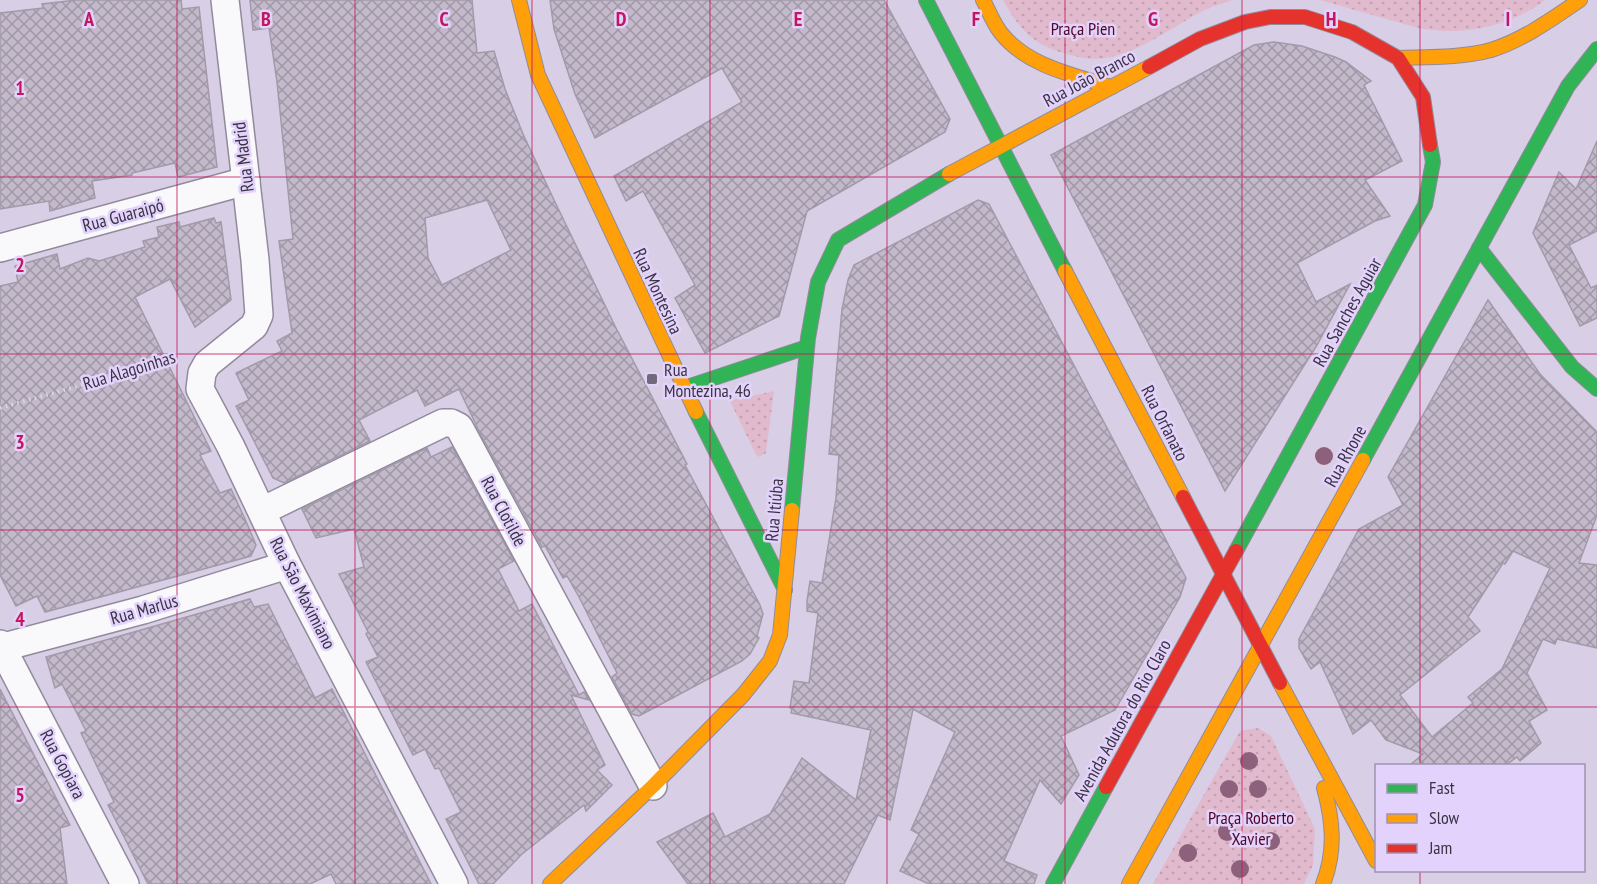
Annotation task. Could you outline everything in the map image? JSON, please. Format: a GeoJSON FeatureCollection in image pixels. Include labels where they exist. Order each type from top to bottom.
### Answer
{"type":"FeatureCollection","features":[{"type":"Feature","properties":{"kind":"main road","name":"Rua Montesina"},"geometry":{"type":"LineString","coordinates":[[519,0],[538,75],[684,388],[784,590]]}},
{"type":"Feature","properties":{"kind":"main road","name":"Rua Orfanato"},"geometry":{"type":"LineString","coordinates":[[926,0],[1310,740],[1375,857]]}},
{"type":"Feature","properties":{"kind":"main road"},"geometry":{"type":"LineString","coordinates":[[983,0],[999,31],[1014,47],[1036,62],[1112,87]]}},
{"type":"Feature","properties":{"kind":"main road"},"geometry":{"type":"LineString","coordinates":[[1398,58],[1454,57],[1480,53],[1519,39],[1580,0]]}},
{"type":"Feature","properties":{"kind":"main road","name":"Rua João Branco"},"geometry":{"type":"LineString","coordinates":[[1000,146],[1200,39],[1245,22],[1270,17],[1305,17],[1352,32],[1398,58]]}},
{"type":"Feature","properties":{"kind":"main road","name":"Rua Rhone"},"geometry":{"type":"LineString","coordinates":[[1129,884],[1568,86],[1597,49]]}},
{"type":"Feature","properties":{"kind":"main road","name":"Rua Sanches Aguiar"},"geometry":{"type":"LineString","coordinates":[[1223,573],[1425,205],[1433,162],[1423,97],[1398,58]]}},
{"type":"Feature","properties":{"kind":"main road","name":"Rua Itiúba"},"geometry":{"type":"LineString","coordinates":[[550,884],[653,786],[743,695],[770,661],[780,635],[807,347],[818,282],[838,240],[1000,146]]}},
{"type":"Feature","properties":{"kind":"main road"},"geometry":{"type":"LineString","coordinates":[[1479,248],[1572,367],[1597,389]]}},
{"type":"Feature","properties":{"kind":"main road"},"geometry":{"type":"LineString","coordinates":[[684,388],[807,347]]}},
{"type":"Feature","properties":{"kind":"main road","name":"Avenida Adutora do Rio Claro"},"geometry":{"type":"LineString","coordinates":[[1053,884],[1223,573]]}},
{"type":"Feature","properties":{"kind":"main road"},"geometry":{"type":"LineString","coordinates":[[1310,740],[1323,783],[1333,829],[1332,856],[1323,884]]}},
{"type":"Feature","properties":{"kind":"street","name":"Rua Madrid"},"geometry":{"type":"LineString","coordinates":[[225,0],[259,315]]}},
{"type":"Feature","properties":{"kind":"street","name":"Rua Guaraipó"},"geometry":{"type":"LineString","coordinates":[[0,248],[246,182]]}},
{"type":"Feature","properties":{"kind":"street","name":"Rua São Maximiano"},"geometry":{"type":"LineString","coordinates":[[259,315],[254,326],[207,364],[201,373],[200,389],[230,445],[287,565],[454,884]]}},
{"type":"Feature","properties":{"kind":"street","name":"Rua Clotilde"},"geometry":{"type":"LineString","coordinates":[[261,511],[443,423],[455,424],[459,427],[653,786]]}},
{"type":"Feature","properties":{"kind":"street","name":"Rua Marlus"},"geometry":{"type":"LineString","coordinates":[[1,646],[142,610],[287,565]]}},
{"type":"Feature","properties":{"kind":"street","name":"Rua Gopiara"},"geometry":{"type":"LineString","coordinates":[[1,646],[125,884]]}},
{"type":"Feature","properties":{"kind":"path","name":"Rua Alagoinhas"},"geometry":{"type":"LineString","coordinates":[[0,408],[167,361],[187,351]]}},
{"type":"Feature","properties":{"kind":"green space","name":"Praça Pien"},"geometry":{"type":"Polygon","coordinates":[[[1003,0],[1233,0],[1207,9],[1139,47],[1109,57],[1094,59],[1055,51],[1036,41],[1015,20],[1003,0]]]}},
{"type":"Feature","properties":{"kind":"green space"},"geometry":{"type":"Polygon","coordinates":[[[1320,0],[1545,0],[1531,10],[1500,23],[1484,28],[1452,31],[1418,28],[1320,0]]]}},
{"type":"Feature","properties":{"kind":"green space"},"geometry":{"type":"Polygon","coordinates":[[[774,391],[766,453],[759,457],[730,401],[774,391]]]}},
{"type":"Feature","properties":{"kind":"green space","name":"Praça Roberto Xavier"},"geometry":{"type":"Polygon","coordinates":[[[1258,728],[1271,736],[1315,829],[1313,865],[1304,884],[1153,884],[1240,731],[1258,728]]]}},
{"type":"Feature","properties":{"kind":"building"},"geometry":{"type":"Polygon","coordinates":[[[77,0],[181,0],[182,9],[199,7],[217,167],[178,177],[175,163],[132,173],[132,175],[92,181],[95,198],[50,211],[49,201],[0,209],[0,13],[43,8],[42,4],[77,0]]]}},
{"type":"Feature","properties":{"kind":"building"},"geometry":{"type":"Polygon","coordinates":[[[250,0],[472,0],[477,53],[494,51],[505,89],[523,134],[554,200],[615,326],[687,464],[685,465],[760,605],[763,614],[757,636],[759,638],[750,654],[742,661],[639,716],[632,714],[612,677],[617,673],[579,597],[567,576],[563,578],[545,546],[542,547],[480,433],[459,389],[425,406],[417,390],[359,420],[370,441],[284,483],[273,478],[236,406],[249,400],[236,373],[282,351],[277,341],[292,333],[279,241],[293,239],[277,82],[269,28],[253,30],[250,0]],[[487,200],[425,218],[428,258],[442,285],[511,250],[487,200]]]}},
{"type":"Feature","properties":{"kind":"building"},"geometry":{"type":"Polygon","coordinates":[[[550,0],[884,0],[950,119],[945,132],[807,211],[779,316],[705,353],[675,298],[695,285],[643,191],[626,201],[614,176],[742,102],[722,68],[595,138],[575,94],[554,29],[550,0]]]}},
{"type":"Feature","properties":{"kind":"building"},"geometry":{"type":"Polygon","coordinates":[[[1274,42],[1302,46],[1335,57],[1346,62],[1371,81],[1364,85],[1402,161],[1365,180],[1390,216],[1375,221],[1297,263],[1316,302],[1350,284],[1317,345],[1225,491],[1051,155],[1254,45],[1274,42]]]}},
{"type":"Feature","properties":{"kind":"building"},"geometry":{"type":"Polygon","coordinates":[[[1597,141],[1597,231],[1569,245],[1591,288],[1597,285],[1597,318],[1580,326],[1533,233],[1559,172],[1576,189],[1597,141]]]}},
{"type":"Feature","properties":{"kind":"building"},"geometry":{"type":"Polygon","coordinates":[[[978,200],[989,204],[1186,578],[1180,597],[1115,710],[1061,736],[1079,775],[1061,804],[1040,780],[1004,861],[1037,875],[1034,884],[929,884],[900,871],[919,834],[911,830],[955,732],[913,709],[890,820],[878,815],[844,884],[688,884],[657,842],[713,813],[725,837],[770,814],[802,758],[856,800],[871,730],[791,713],[792,708],[790,708],[794,681],[809,683],[818,613],[807,611],[807,601],[810,581],[822,583],[836,498],[839,455],[829,454],[842,309],[848,280],[854,265],[978,200]]]}},
{"type":"Feature","properties":{"kind":"building"},"geometry":{"type":"Polygon","coordinates":[[[214,218],[216,223],[221,222],[231,300],[195,327],[170,279],[135,297],[211,451],[200,455],[220,493],[231,489],[245,519],[256,545],[251,556],[45,612],[37,596],[16,606],[0,575],[0,286],[18,282],[15,266],[57,254],[60,269],[88,258],[99,261],[145,247],[143,241],[159,237],[157,227],[179,222],[180,227],[214,218]]]}},
{"type":"Feature","properties":{"kind":"building"},"geometry":{"type":"Polygon","coordinates":[[[1488,300],[1540,374],[1597,432],[1597,515],[1579,563],[1597,565],[1597,648],[1557,639],[1555,644],[1543,639],[1527,673],[1547,710],[1529,721],[1541,743],[1520,761],[1517,757],[1507,764],[1411,764],[1423,754],[1386,740],[1371,720],[1353,734],[1320,662],[1311,669],[1299,648],[1299,639],[1359,529],[1403,505],[1388,477],[1488,300]],[[1513,551],[1468,617],[1480,631],[1400,695],[1432,737],[1473,703],[1468,697],[1502,669],[1550,568],[1513,551]]]}},
{"type":"Feature","properties":{"kind":"building"},"geometry":{"type":"Polygon","coordinates":[[[452,447],[514,561],[498,569],[519,611],[532,604],[579,695],[584,692],[589,700],[571,695],[605,765],[597,770],[612,785],[586,811],[584,805],[522,854],[493,884],[479,884],[446,819],[461,812],[439,768],[435,769],[425,749],[413,755],[366,662],[378,657],[339,574],[364,567],[354,529],[316,538],[302,509],[427,448],[431,457],[452,447]]]}},
{"type":"Feature","properties":{"kind":"building"},"geometry":{"type":"Polygon","coordinates":[[[250,599],[254,607],[268,604],[315,698],[332,689],[431,884],[336,884],[331,874],[310,884],[148,884],[108,805],[114,802],[81,733],[86,731],[62,684],[55,688],[46,657],[250,599]]]}},
{"type":"Feature","properties":{"kind":"building"},"geometry":{"type":"Polygon","coordinates":[[[0,689],[70,825],[60,828],[67,884],[0,884],[0,689]]]}},
{"type":"Feature","properties":{"kind":"traffic: fast"},"geometry":{"type":"LineString","coordinates":[[926,0],[1065,271]]}},
{"type":"Feature","properties":{"kind":"traffic: fast"},"geometry":{"type":"LineString","coordinates":[[1363,460],[1568,86],[1597,49]]}},
{"type":"Feature","properties":{"kind":"traffic: fast"},"geometry":{"type":"LineString","coordinates":[[1236,551],[1425,205],[1433,162],[1430,145]]}},
{"type":"Feature","properties":{"kind":"traffic: fast"},"geometry":{"type":"LineString","coordinates":[[792,510],[808,338],[818,282],[838,240],[949,174]]}},
{"type":"Feature","properties":{"kind":"traffic: fast"},"geometry":{"type":"LineString","coordinates":[[1479,248],[1572,367],[1597,389]]}},
{"type":"Feature","properties":{"kind":"traffic: fast"},"geometry":{"type":"LineString","coordinates":[[684,388],[807,347]]}},
{"type":"Feature","properties":{"kind":"traffic: fast"},"geometry":{"type":"LineString","coordinates":[[696,412],[785,590]]}},
{"type":"Feature","properties":{"kind":"traffic: fast"},"geometry":{"type":"LineString","coordinates":[[1053,884],[1106,787]]}},
{"type":"Feature","properties":{"kind":"traffic: slow"},"geometry":{"type":"LineString","coordinates":[[519,0],[538,75],[696,412]]}},
{"type":"Feature","properties":{"kind":"traffic: slow"},"geometry":{"type":"LineString","coordinates":[[983,0],[1001,33],[1024,54],[1052,68],[1112,87]]}},
{"type":"Feature","properties":{"kind":"traffic: slow"},"geometry":{"type":"LineString","coordinates":[[1398,58],[1457,56],[1491,50],[1526,35],[1580,0]]}},
{"type":"Feature","properties":{"kind":"traffic: slow"},"geometry":{"type":"LineString","coordinates":[[949,174],[1149,67]]}},
{"type":"Feature","properties":{"kind":"traffic: slow"},"geometry":{"type":"LineString","coordinates":[[1065,271],[1183,497]]}},
{"type":"Feature","properties":{"kind":"traffic: slow"},"geometry":{"type":"LineString","coordinates":[[1129,884],[1363,460]]}},
{"type":"Feature","properties":{"kind":"traffic: slow"},"geometry":{"type":"LineString","coordinates":[[550,884],[653,786],[743,695],[770,661],[780,635],[792,510]]}},
{"type":"Feature","properties":{"kind":"traffic: slow"},"geometry":{"type":"LineString","coordinates":[[1280,683],[1375,859]]}},
{"type":"Feature","properties":{"kind":"traffic: slow"},"geometry":{"type":"LineString","coordinates":[[1323,884],[1330,860],[1332,836],[1324,788]]}},
{"type":"Feature","properties":{"kind":"traffic: jam"},"geometry":{"type":"LineString","coordinates":[[1149,67],[1200,39],[1245,22],[1270,17],[1305,17],[1352,32],[1398,58],[1423,97],[1430,145]]}},
{"type":"Feature","properties":{"kind":"traffic: jam"},"geometry":{"type":"LineString","coordinates":[[1183,497],[1280,683]]}},
{"type":"Feature","properties":{"kind":"traffic: jam"},"geometry":{"type":"LineString","coordinates":[[1106,787],[1236,551]]}},
{"type":"Feature","properties":{"kind":"place","name":"Rua Montezina, 46"},"geometry":{"type":"Point","coordinates":[652,379]}}]}
